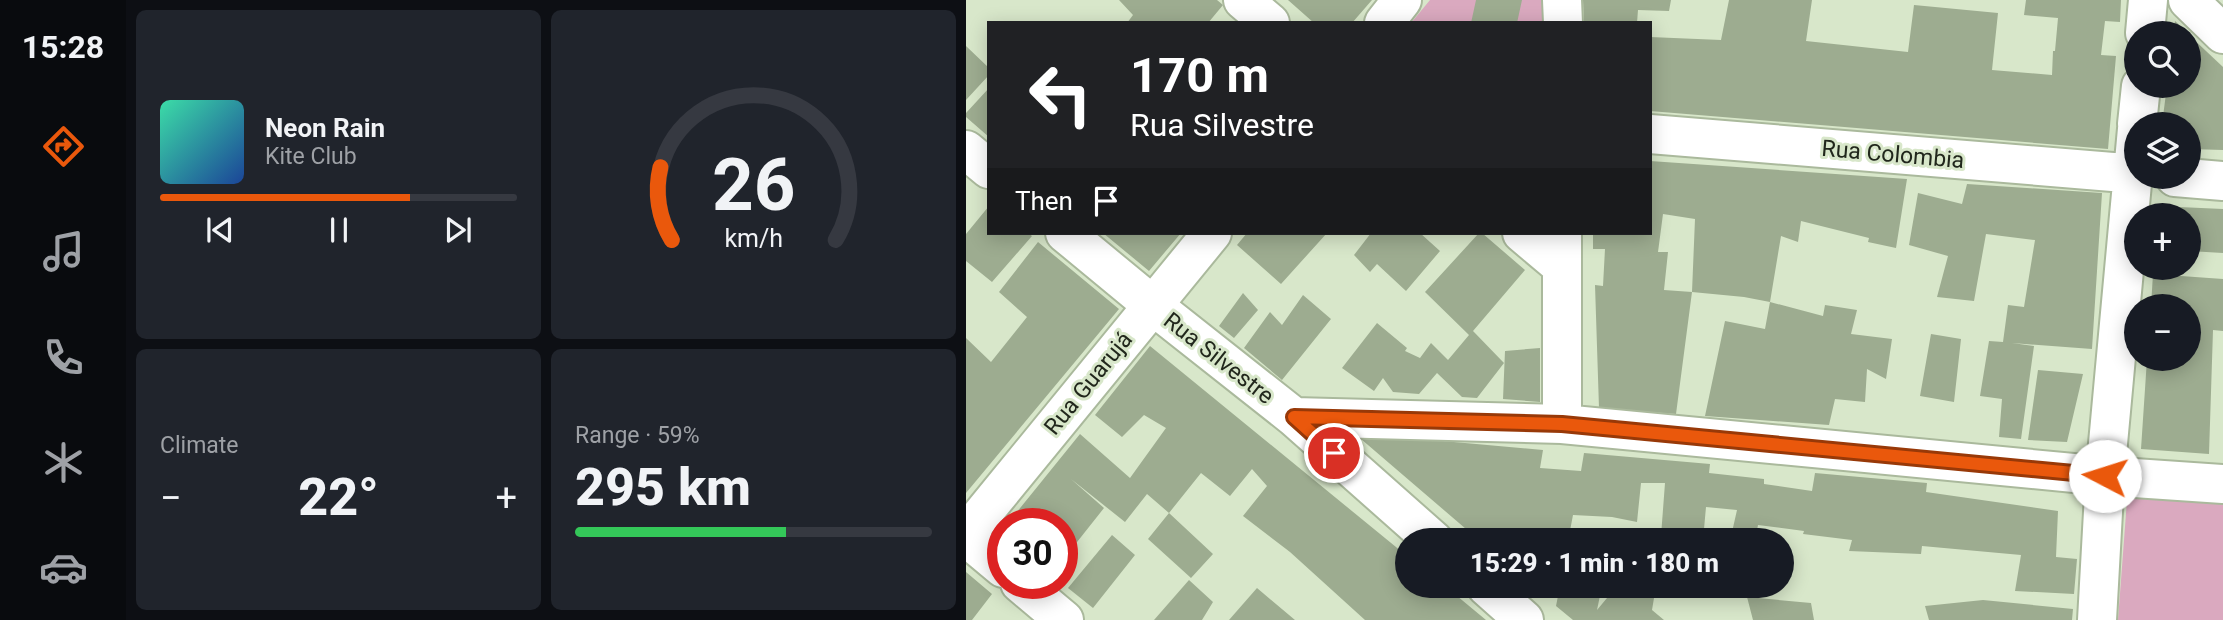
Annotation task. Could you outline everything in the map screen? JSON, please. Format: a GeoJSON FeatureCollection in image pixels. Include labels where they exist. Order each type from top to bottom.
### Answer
{"type":"FeatureCollection","features":[{"type":"Feature","properties":{"kind":"street"},"geometry":{"type":"LineString","coordinates":[[1243,0],[1268,21]]}},
{"type":"Feature","properties":{"kind":"street"},"geometry":{"type":"LineString","coordinates":[[1386,21],[1402,0]]}},
{"type":"Feature","properties":{"kind":"street"},"geometry":{"type":"LineString","coordinates":[[1562,0],[1563,21]]}},
{"type":"Feature","properties":{"kind":"street"},"geometry":{"type":"LineString","coordinates":[[2146,21],[2148,0]]}},
{"type":"Feature","properties":{"kind":"street"},"geometry":{"type":"LineString","coordinates":[[2188,0],[2223,34]]}},
{"type":"Feature","properties":{"kind":"street","name":"Rua Colombia"},"geometry":{"type":"LineString","coordinates":[[1652,134],[2124,173]]}},
{"type":"Feature","properties":{"kind":"street"},"geometry":{"type":"LineString","coordinates":[[966,150],[987,167]]}},
{"type":"Feature","properties":{"kind":"street"},"geometry":{"type":"LineString","coordinates":[[2201,179],[2223,181]]}},
{"type":"Feature","properties":{"kind":"street"},"geometry":{"type":"LineString","coordinates":[[2096,620],[2105,476],[2134,189]]}},
{"type":"Feature","properties":{"kind":"street","name":"Rua Silvestre"},"geometry":{"type":"LineString","coordinates":[[1067,235],[1294,417],[1419,528]]}},
{"type":"Feature","properties":{"kind":"street","name":"Rua Guarujá"},"geometry":{"type":"LineString","coordinates":[[966,535],[1151,304],[1210,235]]}},
{"type":"Feature","properties":{"kind":"street"},"geometry":{"type":"LineString","coordinates":[[1527,235],[1561,249],[1562,424]]}},
{"type":"Feature","properties":{"kind":"street"},"geometry":{"type":"LineString","coordinates":[[1294,417],[1562,424],[2105,476],[2223,484]]}},
{"type":"Feature","properties":{"kind":"street"},"geometry":{"type":"LineString","coordinates":[[966,535],[987,554]]}},
{"type":"Feature","properties":{"kind":"street"},"geometry":{"type":"LineString","coordinates":[[1499,598],[1524,620]]}},
{"type":"Feature","properties":{"kind":"street"},"geometry":{"type":"LineString","coordinates":[[1039,599],[1064,620]]}},
{"type":"Feature","properties":{"kind":"shaded area"},"geometry":{"type":"Polygon","coordinates":[[[1430,0],[1544,0],[1545,21],[1413,21],[1430,0]]]}},
{"type":"Feature","properties":{"kind":"shaded area"},"geometry":{"type":"Polygon","coordinates":[[[2128,487],[2223,494],[2223,620],[2118,620],[2128,487]]]}},
{"type":"Feature","properties":{"kind":"building"},"geometry":{"type":"Polygon","coordinates":[[[1119,0],[1217,0],[1223,5],[1210,21],[1128,21],[1133,15],[1119,0]]]}},
{"type":"Feature","properties":{"kind":"building"},"geometry":{"type":"Polygon","coordinates":[[[1288,0],[1372,0],[1354,21],[1312,21],[1288,0]]]}},
{"type":"Feature","properties":{"kind":"building"},"geometry":{"type":"Polygon","coordinates":[[[1476,0],[1522,0],[1517,21],[1471,21],[1476,0]]]}},
{"type":"Feature","properties":{"kind":"building"},"geometry":{"type":"Polygon","coordinates":[[[1583,0],[1671,0],[1669,11],[1638,10],[1637,21],[1584,21],[1583,0]]]}},
{"type":"Feature","properties":{"kind":"building"},"geometry":{"type":"Polygon","coordinates":[[[1729,0],[1812,0],[1806,41],[1908,52],[1914,5],[1998,13],[1992,70],[2052,75],[2058,18],[2024,15],[2026,0],[2121,0],[2120,22],[2105,21],[2101,55],[2116,56],[2108,149],[1652,111],[1652,37],[1721,40],[1729,0]]]}},
{"type":"Feature","properties":{"kind":"building"},"geometry":{"type":"Polygon","coordinates":[[[966,46],[987,66],[987,77],[966,100],[966,46]]]}},
{"type":"Feature","properties":{"kind":"building"},"geometry":{"type":"Polygon","coordinates":[[[2201,46],[2223,67],[2223,150],[2201,149],[2201,112],[2164,112],[2165,98],[2201,98],[2201,46]]]}},
{"type":"Feature","properties":{"kind":"building"},"geometry":{"type":"Polygon","coordinates":[[[987,90],[987,135],[966,117],[966,113],[987,90]]]}},
{"type":"Feature","properties":{"kind":"building"},"geometry":{"type":"Polygon","coordinates":[[[1652,161],[1907,179],[1896,248],[1868,242],[1869,238],[1801,221],[1798,242],[1781,236],[1770,302],[1692,292],[1676,414],[1599,408],[1595,285],[1603,286],[1605,249],[1593,249],[1593,235],[1652,235],[1652,161]],[[1663,214],[1658,252],[1668,252],[1664,290],[1692,292],[1695,219],[1663,214]]]}},
{"type":"Feature","properties":{"kind":"building"},"geometry":{"type":"Polygon","coordinates":[[[1967,184],[2102,193],[2092,349],[2012,343],[2034,346],[2021,439],[1999,437],[2002,399],[1980,396],[1989,341],[2003,342],[2008,305],[2024,307],[2035,240],[1986,234],[1974,301],[1937,297],[1948,256],[1909,245],[1918,193],[1962,204],[1967,184]]]}},
{"type":"Feature","properties":{"kind":"building"},"geometry":{"type":"Polygon","coordinates":[[[987,208],[987,235],[1032,236],[992,282],[966,261],[966,234],[987,208]]]}},
{"type":"Feature","properties":{"kind":"building"},"geometry":{"type":"Polygon","coordinates":[[[2201,208],[2223,209],[2223,253],[2201,252],[2201,208]]]}},
{"type":"Feature","properties":{"kind":"building"},"geometry":{"type":"Polygon","coordinates":[[[1105,235],[1179,235],[1149,271],[1105,235]]]}},
{"type":"Feature","properties":{"kind":"building"},"geometry":{"type":"Polygon","coordinates":[[[1245,235],[1325,235],[1281,284],[1237,245],[1245,235]]]}},
{"type":"Feature","properties":{"kind":"building"},"geometry":{"type":"Polygon","coordinates":[[[1369,235],[1422,235],[1440,251],[1406,291],[1377,264],[1370,272],[1354,255],[1369,235]]]}},
{"type":"Feature","properties":{"kind":"building"},"geometry":{"type":"Polygon","coordinates":[[[1477,235],[1484,235],[1525,270],[1473,331],[1504,363],[1477,398],[1462,397],[1437,373],[1419,394],[1393,392],[1383,378],[1374,391],[1342,368],[1377,323],[1407,348],[1405,351],[1420,358],[1431,343],[1448,360],[1469,335],[1425,292],[1477,235]]]}},
{"type":"Feature","properties":{"kind":"building"},"geometry":{"type":"Polygon","coordinates":[[[1038,242],[1119,309],[966,493],[966,338],[991,362],[1027,317],[999,292],[1038,242]]]}},
{"type":"Feature","properties":{"kind":"building"},"geometry":{"type":"Polygon","coordinates":[[[2223,279],[2223,331],[2213,330],[2209,454],[2141,449],[2146,371],[2201,371],[2201,294],[2152,294],[2153,280],[2223,279]]]}},
{"type":"Feature","properties":{"kind":"building"},"geometry":{"type":"Polygon","coordinates":[[[1243,293],[1258,310],[1234,338],[1219,326],[1243,293]]]}},
{"type":"Feature","properties":{"kind":"building"},"geometry":{"type":"Polygon","coordinates":[[[1303,295],[1331,319],[1282,380],[1244,348],[1270,312],[1282,325],[1303,295]]]}},
{"type":"Feature","properties":{"kind":"building"},"geometry":{"type":"Polygon","coordinates":[[[1770,302],[1823,316],[1825,305],[1857,310],[1851,334],[1892,339],[1886,379],[1867,369],[1865,402],[1835,399],[1829,425],[1705,416],[1725,321],[1765,329],[1770,302]]]}},
{"type":"Feature","properties":{"kind":"building"},"geometry":{"type":"Polygon","coordinates":[[[1931,334],[1961,339],[1954,402],[1920,396],[1931,334]]]}},
{"type":"Feature","properties":{"kind":"building"},"geometry":{"type":"Polygon","coordinates":[[[1150,346],[1395,546],[1395,598],[1459,598],[1486,620],[1365,620],[1290,552],[1243,516],[1267,486],[1252,469],[1230,496],[1201,473],[1169,513],[1147,494],[1125,522],[1071,479],[1104,508],[1078,541],[1078,508],[1020,508],[1080,434],[1130,478],[1166,428],[1144,415],[1122,437],[1095,415],[1150,346]]]}},
{"type":"Feature","properties":{"kind":"building"},"geometry":{"type":"Polygon","coordinates":[[[1540,348],[1540,402],[1503,399],[1505,351],[1540,348]]]}},
{"type":"Feature","properties":{"kind":"building"},"geometry":{"type":"Polygon","coordinates":[[[2038,370],[2083,374],[2067,442],[2028,440],[2038,370]]]}},
{"type":"Feature","properties":{"kind":"building"},"geometry":{"type":"Polygon","coordinates":[[[1354,433],[1543,450],[1540,468],[1581,471],[1584,453],[1710,464],[1709,473],[1764,479],[1764,484],[1812,491],[1815,473],[1927,483],[1926,492],[2058,511],[2056,557],[2077,559],[2074,594],[2015,591],[2021,555],[1922,546],[1921,554],[1849,551],[1852,540],[1803,534],[1804,531],[1794,528],[1758,525],[1757,528],[1733,528],[1737,510],[1706,507],[1704,528],[1662,528],[1665,483],[1641,483],[1637,522],[1612,517],[1573,515],[1570,528],[1465,528],[1354,433]]]}},
{"type":"Feature","properties":{"kind":"building"},"geometry":{"type":"Polygon","coordinates":[[[1169,513],[1213,554],[1191,578],[1148,539],[1169,513]]]}},
{"type":"Feature","properties":{"kind":"building"},"geometry":{"type":"Polygon","coordinates":[[[1112,535],[1135,555],[1093,608],[1078,596],[1078,576],[1112,535]]]}},
{"type":"Feature","properties":{"kind":"building"},"geometry":{"type":"Polygon","coordinates":[[[966,572],[987,590],[988,599],[972,620],[966,620],[966,572]]]}},
{"type":"Feature","properties":{"kind":"building"},"geometry":{"type":"Polygon","coordinates":[[[1189,580],[1213,602],[1202,620],[1154,620],[1189,580]]]}},
{"type":"Feature","properties":{"kind":"building"},"geometry":{"type":"Polygon","coordinates":[[[1257,588],[1295,620],[1229,620],[1257,588]]]}},
{"type":"Feature","properties":{"kind":"building"},"geometry":{"type":"Polygon","coordinates":[[[1558,598],[1600,598],[1597,610],[1607,598],[1654,598],[1652,610],[1664,620],[1573,620],[1556,606],[1558,598]]]}},
{"type":"Feature","properties":{"kind":"building"},"geometry":{"type":"Polygon","coordinates":[[[1747,598],[1811,603],[1814,620],[1753,620],[1747,598]]]}},
{"type":"Feature","properties":{"kind":"building"},"geometry":{"type":"Polygon","coordinates":[[[1983,600],[2073,609],[2072,620],[1929,620],[1925,606],[1983,600]]]}},
{"type":"Feature","properties":{"kind":"route"},"geometry":{"type":"LineString","coordinates":[[1334,453],[1294,417],[1562,424],[2105,476]]}}]}
